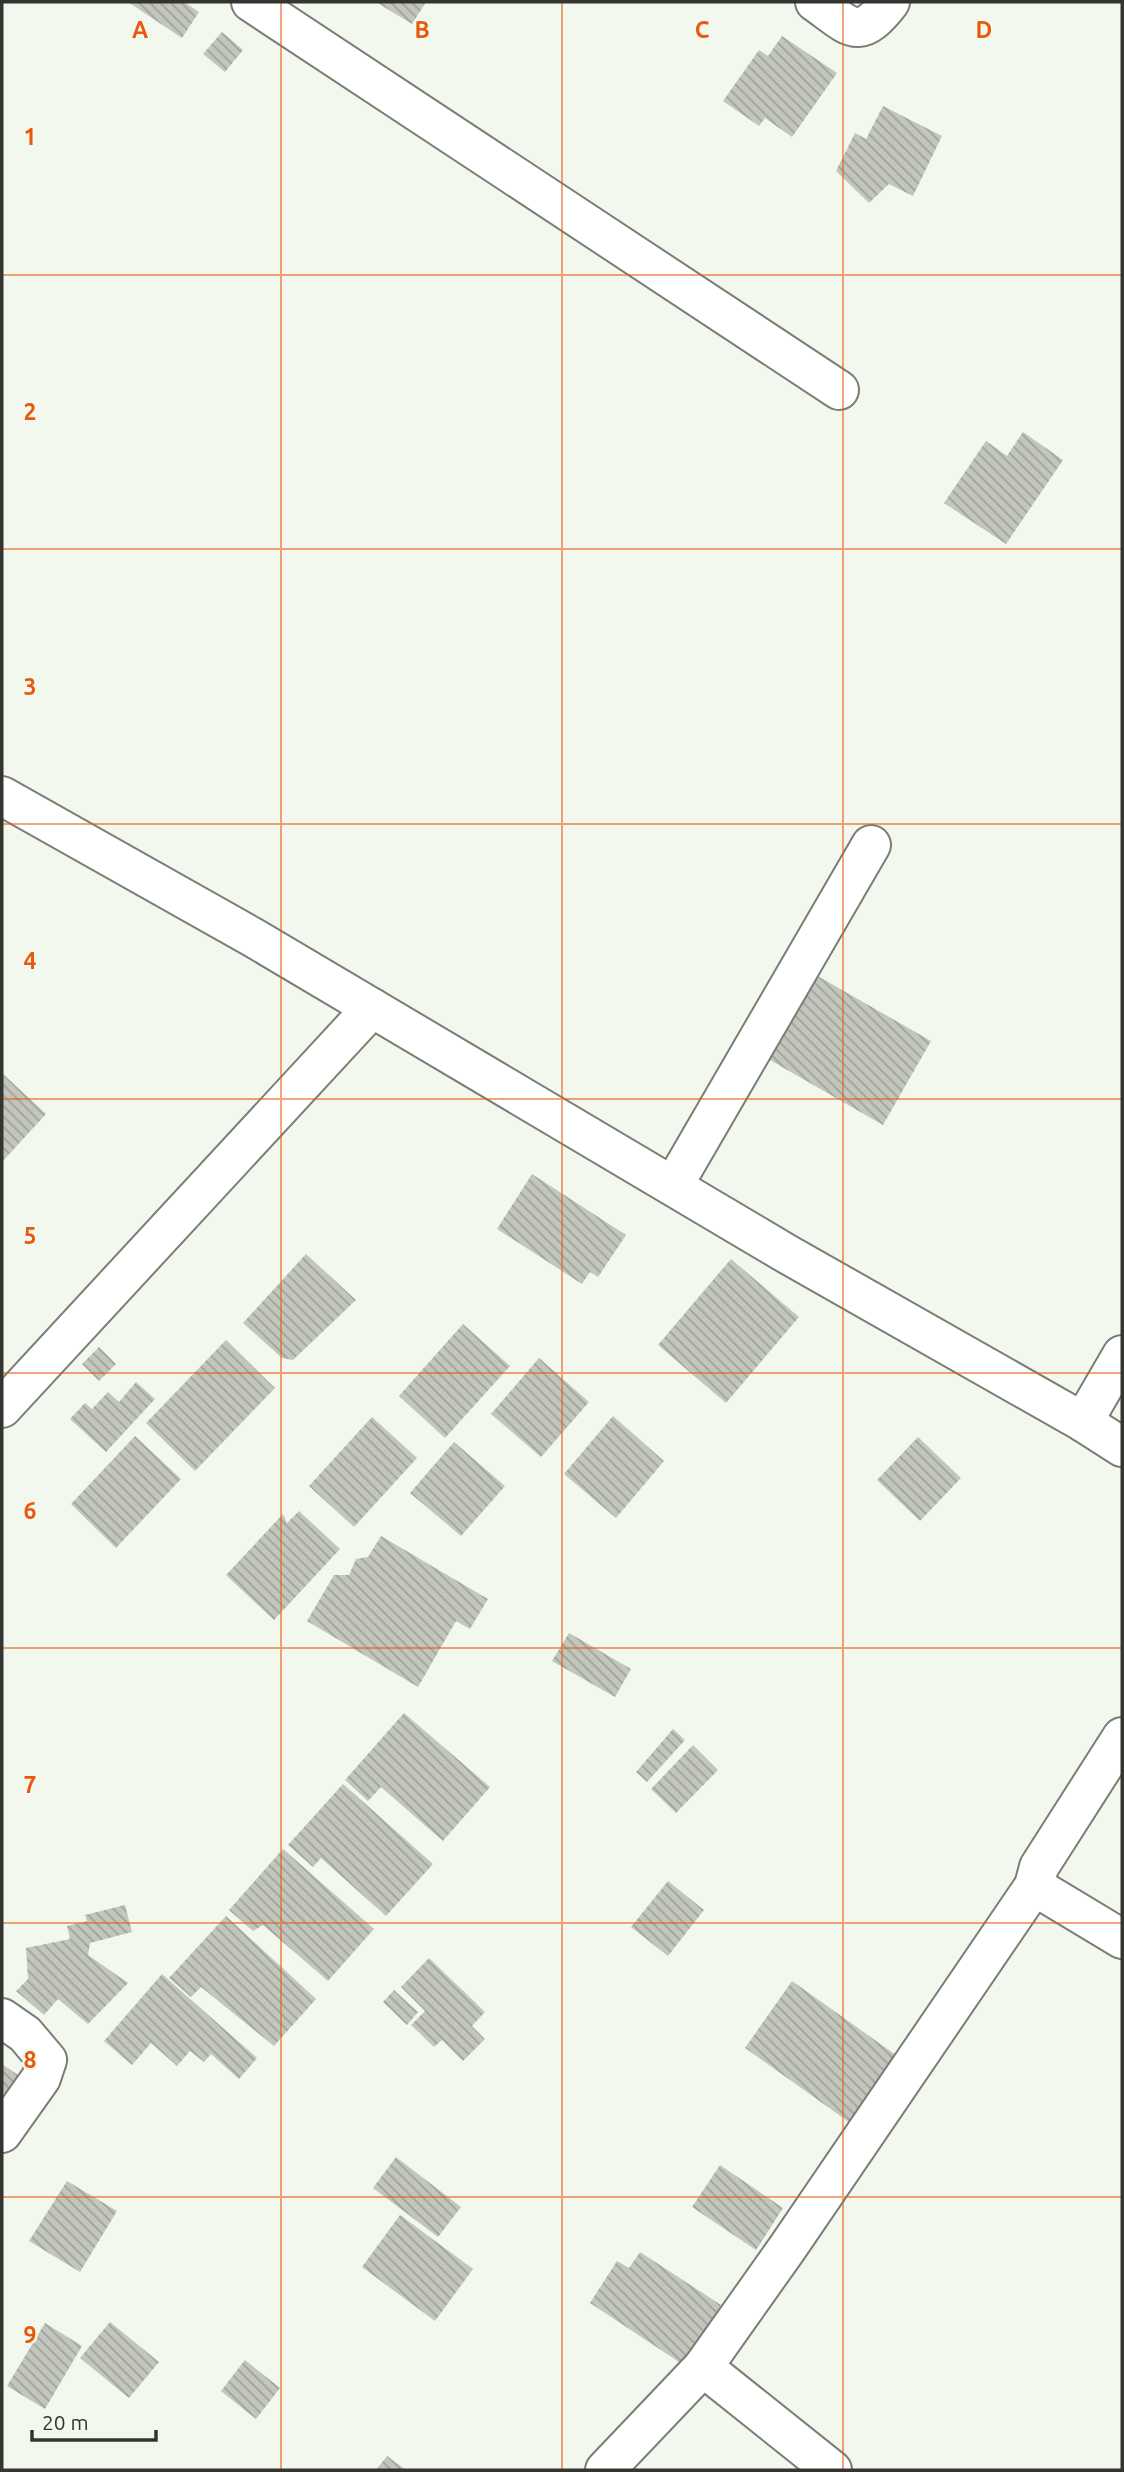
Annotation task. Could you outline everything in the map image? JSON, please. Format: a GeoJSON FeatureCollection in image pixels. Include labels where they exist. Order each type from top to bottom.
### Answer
{"type":"FeatureCollection","features":[{"type":"Feature","properties":{"kind":"street"},"geometry":{"type":"LineString","coordinates":[[251,2],[839,390]]}},
{"type":"Feature","properties":{"kind":"street"},"geometry":{"type":"LineString","coordinates":[[815,2],[852,27],[863,27],[876,19],[890,2]]}},
{"type":"Feature","properties":{"kind":"street"},"geometry":{"type":"LineString","coordinates":[[2,796],[254,938],[1122,1447]]}},
{"type":"Feature","properties":{"kind":"street"},"geometry":{"type":"LineString","coordinates":[[673,1186],[871,845]]}},
{"type":"Feature","properties":{"kind":"street"},"geometry":{"type":"LineString","coordinates":[[2,1408],[372,1008]]}},
{"type":"Feature","properties":{"kind":"street"},"geometry":{"type":"LineString","coordinates":[[1083,1422],[1122,1355]]}},
{"type":"Feature","properties":{"kind":"street"},"geometry":{"type":"LineString","coordinates":[[605,2470],[703,2367],[788,2247],[1034,1886],[1039,1867],[1122,1737]]}},
{"type":"Feature","properties":{"kind":"street"},"geometry":{"type":"LineString","coordinates":[[1034,1886],[1122,1939]]}},
{"type":"Feature","properties":{"kind":"street"},"geometry":{"type":"LineString","coordinates":[[2,2018],[25,2034],[47,2060],[41,2078],[2,2133]]}},
{"type":"Feature","properties":{"kind":"street"},"geometry":{"type":"LineString","coordinates":[[703,2367],[832,2470]]}},
{"type":"Feature","properties":{"kind":"building"},"geometry":{"type":"Polygon","coordinates":[[[128,2],[184,2],[199,12],[182,38],[128,2]]]}},
{"type":"Feature","properties":{"kind":"building"},"geometry":{"type":"Polygon","coordinates":[[[376,2],[426,2],[412,24],[376,2]]]}},
{"type":"Feature","properties":{"kind":"building"},"geometry":{"type":"Polygon","coordinates":[[[222,32],[243,50],[225,72],[203,54],[222,32]]]}},
{"type":"Feature","properties":{"kind":"building"},"geometry":{"type":"Polygon","coordinates":[[[782,36],[837,73],[792,137],[765,118],[759,126],[723,101],[759,50],[768,56],[782,36]]]}},
{"type":"Feature","properties":{"kind":"building"},"geometry":{"type":"Polygon","coordinates":[[[883,106],[942,136],[913,196],[889,184],[869,203],[836,171],[855,133],[866,139],[883,106]]]}},
{"type":"Feature","properties":{"kind":"building"},"geometry":{"type":"Polygon","coordinates":[[[1023,432],[1063,460],[1006,544],[944,503],[986,441],[1007,456],[1023,432]]]}},
{"type":"Feature","properties":{"kind":"building"},"geometry":{"type":"Polygon","coordinates":[[[809,971],[931,1041],[883,1125],[761,1055],[809,971]]]}},
{"type":"Feature","properties":{"kind":"building"},"geometry":{"type":"Polygon","coordinates":[[[2,1073],[46,1114],[2,1162],[2,1073]]]}},
{"type":"Feature","properties":{"kind":"building"},"geometry":{"type":"Polygon","coordinates":[[[532,1174],[626,1235],[598,1277],[590,1272],[582,1284],[497,1229],[532,1174]]]}},
{"type":"Feature","properties":{"kind":"building"},"geometry":{"type":"Polygon","coordinates":[[[306,1254],[356,1300],[293,1360],[282,1358],[243,1323],[306,1254]]]}},
{"type":"Feature","properties":{"kind":"building"},"geometry":{"type":"Polygon","coordinates":[[[731,1259],[799,1317],[726,1403],[658,1345],[731,1259]]]}},
{"type":"Feature","properties":{"kind":"building"},"geometry":{"type":"Polygon","coordinates":[[[463,1324],[510,1366],[445,1438],[399,1396],[463,1324]]]}},
{"type":"Feature","properties":{"kind":"building"},"geometry":{"type":"Polygon","coordinates":[[[226,1340],[275,1388],[195,1471],[146,1423],[226,1340]]]}},
{"type":"Feature","properties":{"kind":"building"},"geometry":{"type":"Polygon","coordinates":[[[99,1347],[116,1364],[99,1381],[82,1364],[99,1347]]]}},
{"type":"Feature","properties":{"kind":"building"},"geometry":{"type":"Polygon","coordinates":[[[539,1358],[589,1402],[541,1457],[491,1414],[539,1358]]]}},
{"type":"Feature","properties":{"kind":"building"},"geometry":{"type":"Polygon","coordinates":[[[136,1382],[155,1399],[106,1452],[70,1419],[85,1403],[92,1409],[108,1392],[119,1402],[136,1382]]]}},
{"type":"Feature","properties":{"kind":"building"},"geometry":{"type":"Polygon","coordinates":[[[613,1416],[664,1461],[616,1518],[564,1474],[613,1416]]]}},
{"type":"Feature","properties":{"kind":"building"},"geometry":{"type":"Polygon","coordinates":[[[372,1417],[417,1458],[354,1527],[309,1486],[372,1417]]]}},
{"type":"Feature","properties":{"kind":"building"},"geometry":{"type":"Polygon","coordinates":[[[135,1436],[181,1479],[116,1548],[71,1504],[135,1436]]]}},
{"type":"Feature","properties":{"kind":"building"},"geometry":{"type":"Polygon","coordinates":[[[918,1437],[961,1478],[920,1521],[877,1480],[918,1437]]]}},
{"type":"Feature","properties":{"kind":"building"},"geometry":{"type":"Polygon","coordinates":[[[454,1442],[505,1486],[461,1536],[410,1493],[454,1442]]]}},
{"type":"Feature","properties":{"kind":"building"},"geometry":{"type":"Polygon","coordinates":[[[299,1511],[340,1549],[274,1620],[226,1575],[283,1514],[287,1523],[299,1511]]]}},
{"type":"Feature","properties":{"kind":"building"},"geometry":{"type":"Polygon","coordinates":[[[381,1536],[488,1599],[470,1629],[456,1621],[418,1687],[307,1621],[334,1575],[349,1575],[356,1559],[368,1557],[381,1536]]]}},
{"type":"Feature","properties":{"kind":"building"},"geometry":{"type":"Polygon","coordinates":[[[569,1633],[631,1669],[615,1697],[552,1661],[569,1633]]]}},
{"type":"Feature","properties":{"kind":"building"},"geometry":{"type":"Polygon","coordinates":[[[404,1713],[490,1787],[443,1841],[381,1787],[368,1801],[345,1780],[404,1713]]]}},
{"type":"Feature","properties":{"kind":"building"},"geometry":{"type":"Polygon","coordinates":[[[673,1729],[685,1740],[647,1782],[636,1772],[673,1729]]]}},
{"type":"Feature","properties":{"kind":"building"},"geometry":{"type":"Polygon","coordinates":[[[693,1745],[718,1770],[676,1813],[651,1789],[693,1745]]]}},
{"type":"Feature","properties":{"kind":"building"},"geometry":{"type":"Polygon","coordinates":[[[343,1784],[433,1864],[386,1916],[321,1858],[313,1867],[288,1845],[343,1784]]]}},
{"type":"Feature","properties":{"kind":"building"},"geometry":{"type":"Polygon","coordinates":[[[283,1849],[374,1929],[328,1981],[263,1925],[253,1931],[229,1910],[283,1849]]]}},
{"type":"Feature","properties":{"kind":"building"},"geometry":{"type":"Polygon","coordinates":[[[668,1881],[704,1910],[668,1956],[631,1927],[668,1881]]]}},
{"type":"Feature","properties":{"kind":"building"},"geometry":{"type":"Polygon","coordinates":[[[125,1905],[132,1932],[90,1943],[88,1955],[128,1983],[88,2024],[58,1999],[44,2015],[16,1991],[28,1979],[26,1948],[70,1939],[67,1926],[87,1921],[85,1915],[125,1905]]]}},
{"type":"Feature","properties":{"kind":"building"},"geometry":{"type":"Polygon","coordinates":[[[226,1916],[316,1999],[274,2046],[201,1987],[191,1997],[169,1978],[226,1916]]]}},
{"type":"Feature","properties":{"kind":"building"},"geometry":{"type":"Polygon","coordinates":[[[429,1958],[485,2012],[472,2026],[485,2039],[463,2061],[442,2040],[434,2047],[411,2025],[425,2011],[401,1987],[429,1958]]]}},
{"type":"Feature","properties":{"kind":"building"},"geometry":{"type":"Polygon","coordinates":[[[162,1974],[257,2058],[239,2079],[211,2054],[204,2062],[190,2051],[177,2066],[151,2043],[132,2065],[104,2041],[162,1974]]]}},
{"type":"Feature","properties":{"kind":"building"},"geometry":{"type":"Polygon","coordinates":[[[792,1981],[900,2058],[853,2125],[745,2048],[792,1981]]]}},
{"type":"Feature","properties":{"kind":"building"},"geometry":{"type":"Polygon","coordinates":[[[394,1990],[418,2012],[407,2025],[383,2002],[394,1990]]]}},
{"type":"Feature","properties":{"kind":"building"},"geometry":{"type":"Polygon","coordinates":[[[2,2064],[21,2077],[8,2095],[2,2091],[2,2064]]]}},
{"type":"Feature","properties":{"kind":"building"},"geometry":{"type":"Polygon","coordinates":[[[396,2157],[461,2207],[438,2237],[373,2188],[396,2157]]]}},
{"type":"Feature","properties":{"kind":"building"},"geometry":{"type":"Polygon","coordinates":[[[720,2165],[783,2208],[756,2250],[692,2207],[720,2165]]]}},
{"type":"Feature","properties":{"kind":"building"},"geometry":{"type":"Polygon","coordinates":[[[67,2181],[117,2211],[80,2272],[29,2241],[67,2181]]]}},
{"type":"Feature","properties":{"kind":"building"},"geometry":{"type":"Polygon","coordinates":[[[400,2215],[473,2269],[435,2321],[362,2267],[400,2215]]]}},
{"type":"Feature","properties":{"kind":"building"},"geometry":{"type":"Polygon","coordinates":[[[640,2252],[721,2305],[682,2364],[590,2303],[617,2261],[629,2268],[640,2252]]]}},
{"type":"Feature","properties":{"kind":"building"},"geometry":{"type":"Polygon","coordinates":[[[110,2322],[159,2362],[129,2398],[80,2358],[110,2322]]]}},
{"type":"Feature","properties":{"kind":"building"},"geometry":{"type":"Polygon","coordinates":[[[45,2323],[82,2346],[45,2409],[7,2386],[45,2323]]]}},
{"type":"Feature","properties":{"kind":"building"},"geometry":{"type":"Polygon","coordinates":[[[245,2360],[280,2388],[256,2419],[221,2391],[245,2360]]]}},
{"type":"Feature","properties":{"kind":"building"},"geometry":{"type":"Polygon","coordinates":[[[387,2456],[406,2470],[376,2470],[387,2456]]]}}]}
